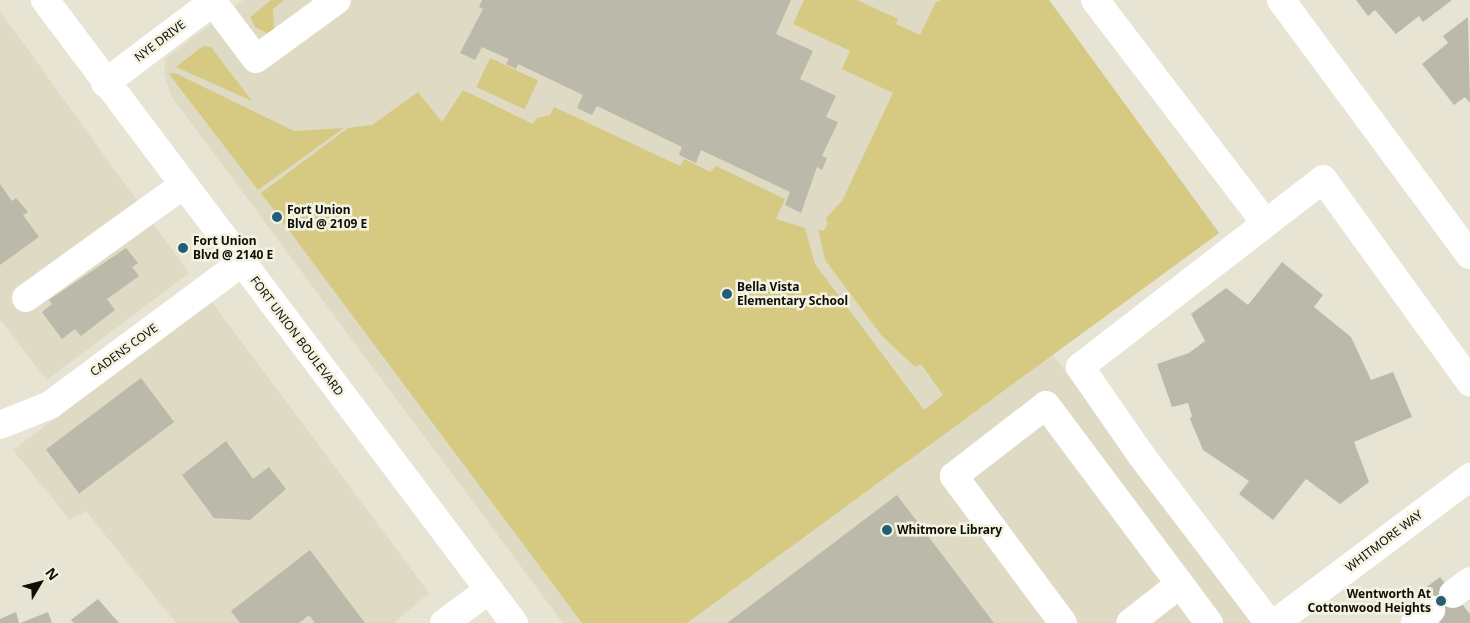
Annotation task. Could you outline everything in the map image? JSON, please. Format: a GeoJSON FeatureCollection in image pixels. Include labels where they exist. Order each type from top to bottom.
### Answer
{"type":"FeatureCollection","features":[{"type":"Feature","properties":{"kind":"main road","name":"FORT UNION BOULEVARD"},"geometry":{"type":"LineString","coordinates":[[45,0],[105,83],[514,623]]}},
{"type":"Feature","properties":{"kind":"main road"},"geometry":{"type":"LineString","coordinates":[[214,1],[256,59],[337,0]]}},
{"type":"Feature","properties":{"kind":"main road"},"geometry":{"type":"LineString","coordinates":[[1096,0],[1265,222]]}},
{"type":"Feature","properties":{"kind":"main road"},"geometry":{"type":"LineString","coordinates":[[1281,0],[1470,254]]}},
{"type":"Feature","properties":{"kind":"main road","name":"NYE DRIVE"},"geometry":{"type":"LineString","coordinates":[[105,83],[214,1]]}},
{"type":"Feature","properties":{"kind":"main road"},"geometry":{"type":"LineString","coordinates":[[1284,620],[1141,455],[1080,366],[1323,179],[1470,382]]}},
{"type":"Feature","properties":{"kind":"main road"},"geometry":{"type":"LineString","coordinates":[[26,298],[183,185]]}},
{"type":"Feature","properties":{"kind":"main road","name":"CADENS COVE"},"geometry":{"type":"LineString","coordinates":[[0,425],[50,405],[241,263]]}},
{"type":"Feature","properties":{"kind":"main road"},"geometry":{"type":"LineString","coordinates":[[1063,623],[954,476],[1046,405],[1209,623]]}},
{"type":"Feature","properties":{"kind":"main road","name":"WHITMORE WAY"},"geometry":{"type":"LineString","coordinates":[[1284,620],[1467,485]]}},
{"type":"Feature","properties":{"kind":"main road"},"geometry":{"type":"LineString","coordinates":[[1130,623],[1180,584]]}},
{"type":"Feature","properties":{"kind":"main road"},"geometry":{"type":"LineString","coordinates":[[444,623],[489,590]]}},
{"type":"Feature","properties":{"kind":"shaded area","name":"Bella Vista Elementary School"},"geometry":{"type":"Polygon","coordinates":[[[243,0],[1049,0],[1219,233],[1053,355],[1251,623],[563,623],[171,96],[164,73],[166,58],[243,0]]]}},
{"type":"Feature","properties":{"kind":"shaded area"},"geometry":{"type":"Polygon","coordinates":[[[271,0],[284,0],[273,9],[274,32],[268,34],[255,27],[250,17],[271,0]]]}},
{"type":"Feature","properties":{"kind":"shaded area","name":"Bella Vista Elementary School"},"geometry":{"type":"Polygon","coordinates":[[[804,0],[857,0],[898,19],[896,24],[920,35],[936,2],[942,0],[1049,0],[1219,233],[687,623],[582,623],[261,193],[348,128],[372,125],[418,92],[442,122],[463,90],[533,124],[537,118],[550,115],[554,107],[680,166],[684,159],[710,172],[716,166],[785,199],[776,219],[805,228],[815,264],[924,410],[943,395],[921,364],[915,367],[882,336],[825,260],[818,229],[823,231],[828,224],[826,218],[842,201],[893,93],[842,69],[850,51],[793,24],[804,0]]]}},
{"type":"Feature","properties":{"kind":"shaded area"},"geometry":{"type":"Polygon","coordinates":[[[0,11],[189,273],[47,380],[0,320],[0,11]]]}},
{"type":"Feature","properties":{"kind":"shaded area"},"geometry":{"type":"Polygon","coordinates":[[[203,46],[211,47],[252,101],[176,67],[203,46]]]}},
{"type":"Feature","properties":{"kind":"shaded area"},"geometry":{"type":"Polygon","coordinates":[[[490,58],[538,80],[525,109],[476,87],[490,58]]]}},
{"type":"Feature","properties":{"kind":"shaded area"},"geometry":{"type":"Polygon","coordinates":[[[175,73],[294,131],[344,128],[258,190],[169,74],[175,73]]]}},
{"type":"Feature","properties":{"kind":"shaded area"},"geometry":{"type":"Polygon","coordinates":[[[211,301],[429,593],[394,623],[176,623],[86,511],[70,520],[13,450],[211,301]]]}},
{"type":"Feature","properties":{"kind":"building"},"geometry":{"type":"Polygon","coordinates":[[[482,0],[791,0],[776,34],[813,51],[800,79],[836,96],[826,117],[838,122],[822,156],[827,158],[822,170],[817,167],[801,213],[785,205],[790,192],[701,150],[696,163],[679,155],[682,147],[597,106],[592,115],[577,108],[583,95],[518,64],[516,69],[506,64],[509,59],[482,47],[475,60],[460,53],[483,9],[479,7],[482,0]]]}},
{"type":"Feature","properties":{"kind":"building"},"geometry":{"type":"Polygon","coordinates":[[[1356,0],[1452,0],[1423,22],[1419,16],[1396,34],[1375,10],[1368,16],[1356,0]]]}},
{"type":"Feature","properties":{"kind":"building"},"geometry":{"type":"Polygon","coordinates":[[[1468,17],[1470,103],[1465,97],[1454,105],[1422,64],[1448,43],[1443,36],[1468,17]]]}},
{"type":"Feature","properties":{"kind":"building"},"geometry":{"type":"Polygon","coordinates":[[[0,184],[12,201],[16,198],[28,212],[23,215],[39,237],[0,265],[0,184]]]}},
{"type":"Feature","properties":{"kind":"building"},"geometry":{"type":"Polygon","coordinates":[[[126,248],[138,263],[132,267],[139,276],[107,299],[115,310],[81,336],[75,329],[62,339],[42,312],[52,304],[49,300],[126,248]]]}},
{"type":"Feature","properties":{"kind":"building"},"geometry":{"type":"Polygon","coordinates":[[[1282,262],[1323,295],[1314,307],[1351,337],[1371,380],[1393,372],[1412,417],[1354,442],[1369,482],[1340,504],[1306,479],[1273,520],[1239,494],[1249,481],[1203,450],[1190,419],[1192,416],[1188,403],[1172,407],[1157,364],[1189,353],[1205,341],[1191,314],[1226,288],[1248,305],[1282,262]]]}},
{"type":"Feature","properties":{"kind":"building"},"geometry":{"type":"Polygon","coordinates":[[[141,378],[174,422],[79,494],[46,450],[141,378]]]}},
{"type":"Feature","properties":{"kind":"building"},"geometry":{"type":"Polygon","coordinates":[[[226,441],[253,479],[269,467],[286,489],[250,520],[214,518],[182,475],[226,441]]]}},
{"type":"Feature","properties":{"kind":"building","name":"Whitmore Library"},"geometry":{"type":"Polygon","coordinates":[[[897,495],[994,623],[727,623],[803,566],[897,495]]]}},
{"type":"Feature","properties":{"kind":"building"},"geometry":{"type":"Polygon","coordinates":[[[310,550],[365,623],[315,623],[309,615],[299,623],[240,623],[231,611],[310,550]]]}},
{"type":"Feature","properties":{"kind":"building","name":"Wentworth At Cottonwood Heights"},"geometry":{"type":"Polygon","coordinates":[[[1440,577],[1470,614],[1470,623],[1440,623],[1418,593],[1440,577]]]}},
{"type":"Feature","properties":{"kind":"building"},"geometry":{"type":"Polygon","coordinates":[[[98,599],[119,623],[74,623],[71,620],[98,599]]]}},
{"type":"Feature","properties":{"kind":"building"},"geometry":{"type":"Polygon","coordinates":[[[16,612],[19,623],[0,623],[0,619],[16,612]]]}},
{"type":"Feature","properties":{"kind":"building"},"geometry":{"type":"Polygon","coordinates":[[[48,612],[52,623],[20,623],[48,612]]]}},
{"type":"Feature","properties":{"kind":"place","name":"Fort Union Blvd @ 2109 E"},"geometry":{"type":"Point","coordinates":[277,217]}},
{"type":"Feature","properties":{"kind":"place","name":"Fort Union Blvd @ 2140 E"},"geometry":{"type":"Point","coordinates":[183,248]}},
{"type":"Feature","properties":{"kind":"place","name":"Bella Vista Elementary School"},"geometry":{"type":"Point","coordinates":[727,294]}},
{"type":"Feature","properties":{"kind":"place","name":"Whitmore Library"},"geometry":{"type":"Point","coordinates":[887,530]}},
{"type":"Feature","properties":{"kind":"place","name":"Wentworth At Cottonwood Heights"},"geometry":{"type":"Point","coordinates":[1441,601]}}]}
